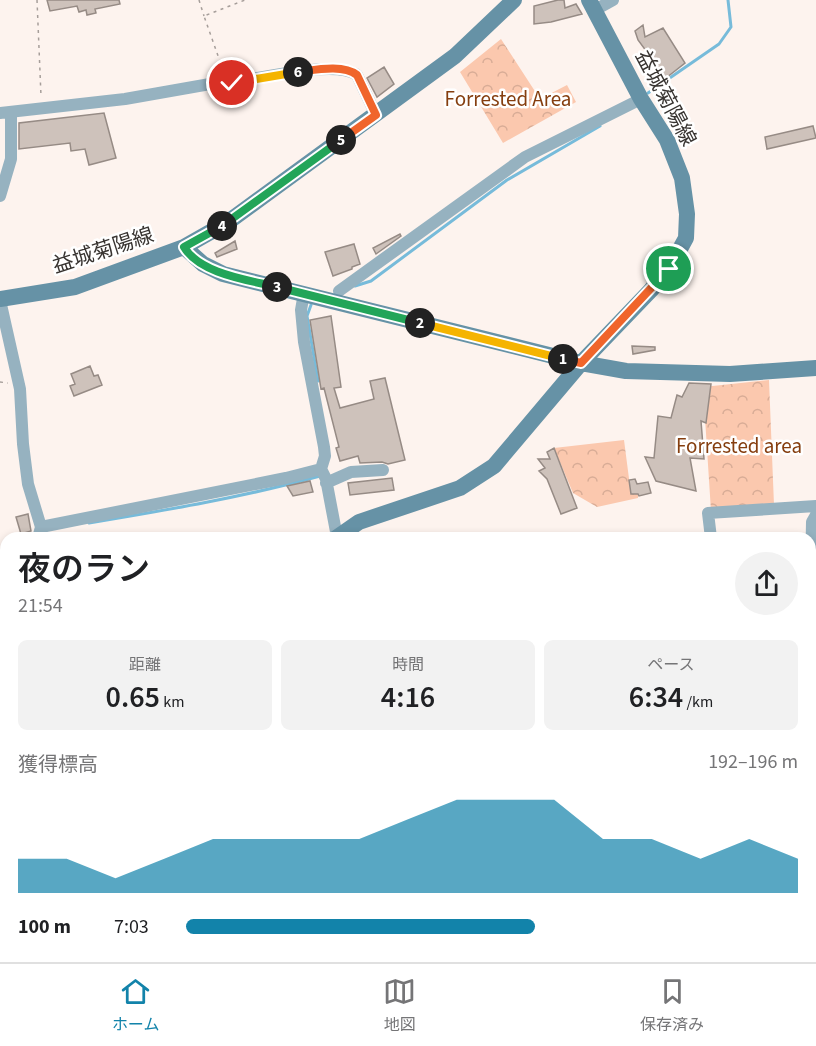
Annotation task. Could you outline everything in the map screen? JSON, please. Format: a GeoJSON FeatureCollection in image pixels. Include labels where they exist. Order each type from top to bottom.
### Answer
{"type":"FeatureCollection","features":[{"type":"Feature","properties":{"kind":"main road","name":"益城菊陽線"},"geometry":{"type":"LineString","coordinates":[[0,300],[75,287],[184,247],[228,222],[456,56],[514,0]]}},
{"type":"Feature","properties":{"kind":"main road","name":"益城菊陽線"},"geometry":{"type":"LineString","coordinates":[[345,532],[359,522],[460,488],[494,466],[581,363],[669,269],[686,238],[687,214],[682,178],[667,140],[641,99],[592,5]]}},
{"type":"Feature","properties":{"kind":"main road","name":"益城菊陽線"},"geometry":{"type":"LineString","coordinates":[[184,247],[203,264],[223,274],[581,363]]}},
{"type":"Feature","properties":{"kind":"main road"},"geometry":{"type":"LineString","coordinates":[[581,363],[626,371],[730,374],[816,368]]}},
{"type":"Feature","properties":{"kind":"street"},"geometry":{"type":"LineString","coordinates":[[592,5],[613,0]]}},
{"type":"Feature","properties":{"kind":"street"},"geometry":{"type":"LineString","coordinates":[[0,196],[11,159],[5,113],[125,99],[227,81],[232,83],[318,69],[353,72],[357,75],[376,115]]}},
{"type":"Feature","properties":{"kind":"street"},"geometry":{"type":"LineString","coordinates":[[339,291],[525,157],[641,99]]}},
{"type":"Feature","properties":{"kind":"street"},"geometry":{"type":"LineString","coordinates":[[304,293],[301,310],[304,342],[324,447],[325,456],[321,469],[336,532]]}},
{"type":"Feature","properties":{"kind":"street"},"geometry":{"type":"LineString","coordinates":[[0,300],[20,389],[28,484],[39,532]]}},
{"type":"Feature","properties":{"kind":"street"},"geometry":{"type":"LineString","coordinates":[[43,532],[321,469]]}},
{"type":"Feature","properties":{"kind":"street"},"geometry":{"type":"LineString","coordinates":[[326,483],[351,472],[383,470]]}},
{"type":"Feature","properties":{"kind":"street"},"geometry":{"type":"LineString","coordinates":[[710,532],[708,513],[816,506]]}},
{"type":"Feature","properties":{"kind":"street"},"geometry":{"type":"LineString","coordinates":[[812,532],[812,522],[816,515]]}},
{"type":"Feature","properties":{"kind":"path"},"geometry":{"type":"LineString","coordinates":[[37,0],[41,109]]}},
{"type":"Feature","properties":{"kind":"path"},"geometry":{"type":"LineString","coordinates":[[199,0],[227,81]]}},
{"type":"Feature","properties":{"kind":"path"},"geometry":{"type":"LineString","coordinates":[[204,16],[245,0]]}},
{"type":"Feature","properties":{"kind":"green space","name":"Forrested Area"},"geometry":{"type":"Polygon","coordinates":[[[501,39],[540,99],[567,85],[576,102],[503,143],[460,72],[501,39]]]}},
{"type":"Feature","properties":{"kind":"green space","name":"Forrested area"},"geometry":{"type":"Polygon","coordinates":[[[769,380],[774,505],[711,511],[703,387],[769,380]]]}},
{"type":"Feature","properties":{"kind":"green space","name":"Forrested Area"},"geometry":{"type":"Polygon","coordinates":[[[624,440],[631,494],[638,494],[638,498],[597,507],[573,493],[554,448],[624,440]]]}},
{"type":"Feature","properties":{"kind":"building"},"geometry":{"type":"Polygon","coordinates":[[[47,0],[119,0],[120,4],[95,9],[96,13],[87,15],[86,10],[79,12],[77,6],[50,11],[47,0]]]}},
{"type":"Feature","properties":{"kind":"building"},"geometry":{"type":"Polygon","coordinates":[[[564,0],[565,8],[576,4],[582,14],[534,24],[534,6],[564,0]]]}},
{"type":"Feature","properties":{"kind":"building"},"geometry":{"type":"Polygon","coordinates":[[[643,25],[645,37],[663,28],[685,63],[666,78],[638,40],[635,31],[643,25]]]}},
{"type":"Feature","properties":{"kind":"building"},"geometry":{"type":"Polygon","coordinates":[[[384,67],[394,84],[377,97],[367,78],[384,67]]]}},
{"type":"Feature","properties":{"kind":"building"},"geometry":{"type":"Polygon","coordinates":[[[104,113],[116,158],[89,165],[85,149],[71,151],[70,143],[19,149],[19,123],[104,113]]]}},
{"type":"Feature","properties":{"kind":"building"},"geometry":{"type":"Polygon","coordinates":[[[813,126],[816,138],[767,149],[765,137],[813,126]]]}},
{"type":"Feature","properties":{"kind":"building"},"geometry":{"type":"Polygon","coordinates":[[[400,234],[401,236],[376,254],[373,248],[400,234]]]}},
{"type":"Feature","properties":{"kind":"building"},"geometry":{"type":"Polygon","coordinates":[[[235,241],[237,249],[217,257],[215,253],[235,241]]]}},
{"type":"Feature","properties":{"kind":"building"},"geometry":{"type":"Polygon","coordinates":[[[354,244],[360,264],[333,276],[325,252],[354,244]]]}},
{"type":"Feature","properties":{"kind":"building"},"geometry":{"type":"Polygon","coordinates":[[[331,316],[341,387],[334,388],[340,408],[374,399],[370,381],[385,378],[405,460],[388,464],[360,463],[358,456],[340,461],[336,448],[339,447],[324,388],[321,389],[310,320],[331,316]]]}},
{"type":"Feature","properties":{"kind":"building"},"geometry":{"type":"Polygon","coordinates":[[[632,346],[655,347],[655,350],[633,354],[632,346]]]}},
{"type":"Feature","properties":{"kind":"building"},"geometry":{"type":"Polygon","coordinates":[[[90,366],[94,376],[98,375],[102,385],[74,396],[70,386],[75,384],[71,374],[90,366]]]}},
{"type":"Feature","properties":{"kind":"building"},"geometry":{"type":"Polygon","coordinates":[[[689,383],[711,384],[706,423],[701,421],[704,459],[690,458],[696,491],[656,481],[645,457],[654,458],[658,416],[671,418],[677,395],[682,397],[689,383]]]}},
{"type":"Feature","properties":{"kind":"building"},"geometry":{"type":"Polygon","coordinates":[[[554,448],[577,508],[561,514],[547,479],[539,471],[545,468],[538,459],[550,459],[547,452],[554,448]]]}},
{"type":"Feature","properties":{"kind":"building"},"geometry":{"type":"Polygon","coordinates":[[[392,478],[394,490],[350,495],[348,483],[392,478]]]}},
{"type":"Feature","properties":{"kind":"building"},"geometry":{"type":"Polygon","coordinates":[[[635,479],[637,484],[648,482],[651,493],[639,496],[631,494],[629,480],[635,479]]]}},
{"type":"Feature","properties":{"kind":"building"},"geometry":{"type":"Polygon","coordinates":[[[310,481],[313,492],[293,496],[287,486],[310,481]]]}},
{"type":"Feature","properties":{"kind":"building"},"geometry":{"type":"Polygon","coordinates":[[[28,514],[31,531],[20,532],[16,517],[28,514]]]}},
{"type":"Feature","properties":{"kind":"waterway"},"geometry":{"type":"LineString","coordinates":[[648,93],[719,44],[731,27],[728,0]]}},
{"type":"Feature","properties":{"kind":"waterway"},"geometry":{"type":"LineString","coordinates":[[355,286],[371,281],[507,180],[600,126]]}},
{"type":"Feature","properties":{"kind":"waterway"},"geometry":{"type":"LineString","coordinates":[[311,305],[307,316],[318,381]]}},
{"type":"Feature","properties":{"kind":"waterway"},"geometry":{"type":"LineString","coordinates":[[89,523],[234,497],[320,476]]}},
{"type":"Feature","properties":{"kind":"route"},"geometry":{"type":"LineString","coordinates":[[232,83],[318,69],[348,70],[357,75],[376,115],[228,222],[184,247],[203,264],[223,274],[581,363],[669,269]]}}]}
